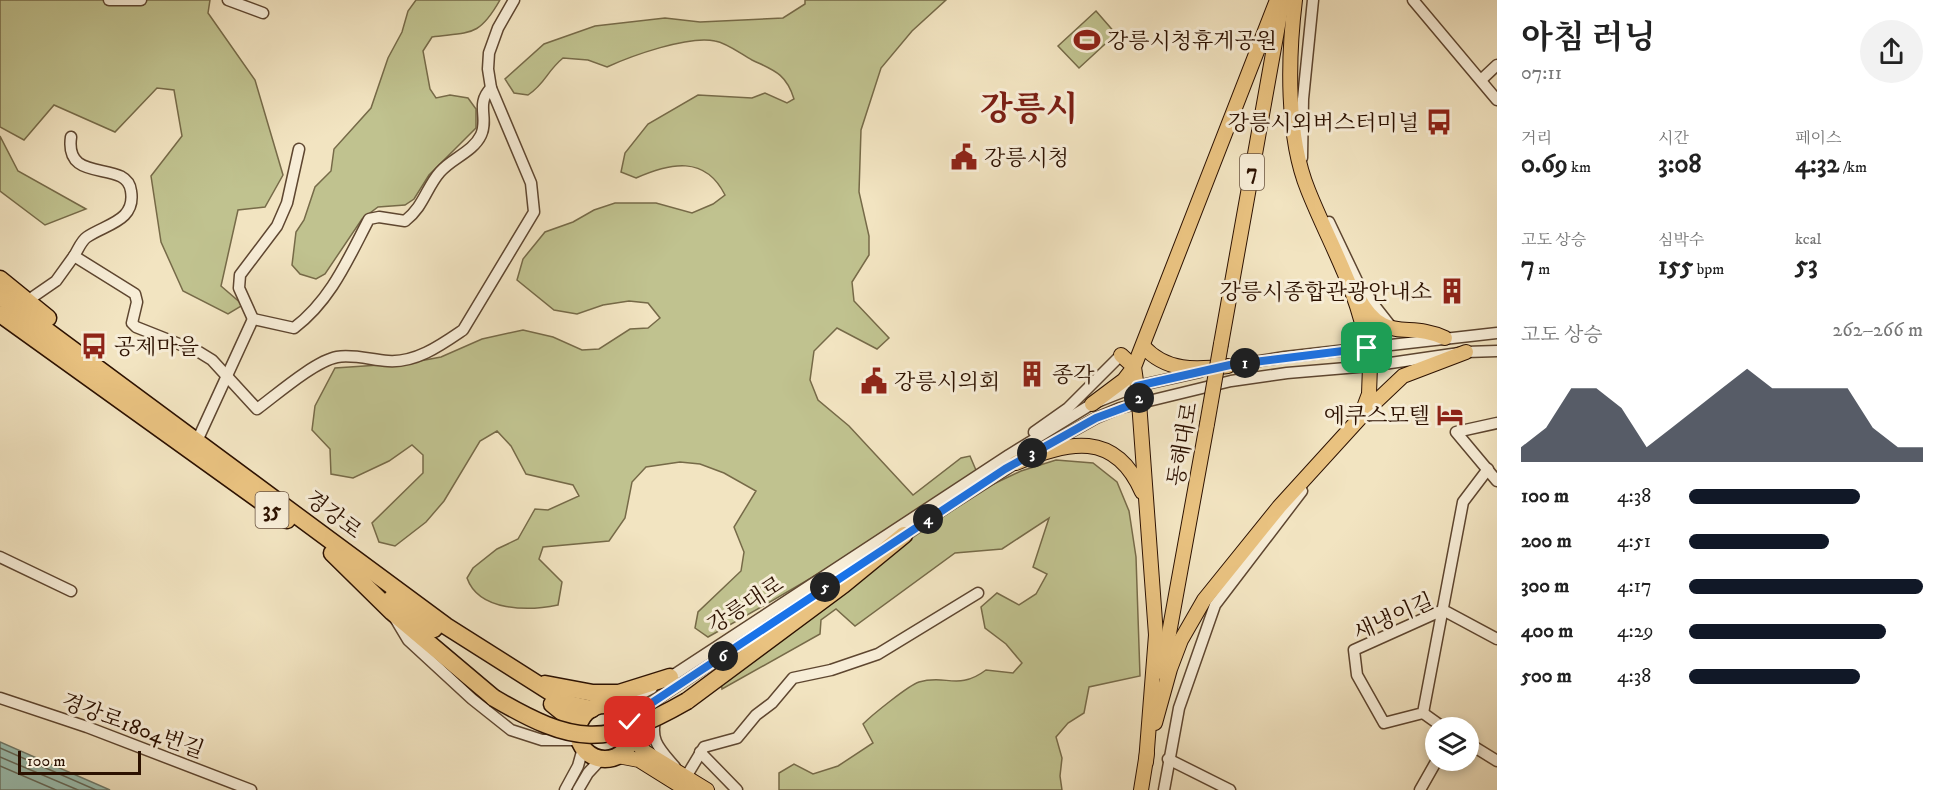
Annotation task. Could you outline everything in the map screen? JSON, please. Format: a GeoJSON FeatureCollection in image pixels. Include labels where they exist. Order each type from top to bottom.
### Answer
{"type":"FeatureCollection","features":[{"type":"Feature","properties":{"kind":"highway"},"geometry":{"type":"LineString","coordinates":[[0,279],[197,441]]}},
{"type":"Feature","properties":{"kind":"highway","name":"경강로"},"geometry":{"type":"LineString","coordinates":[[0,296],[446,626],[569,704],[592,709]]}},
{"type":"Feature","properties":{"kind":"highway","name":"경강로"},"geometry":{"type":"LineString","coordinates":[[0,315],[332,553],[414,616],[547,701],[580,738]]}},
{"type":"Feature","properties":{"kind":"highway"},"geometry":{"type":"LineString","coordinates":[[332,553],[392,612],[494,698],[534,722],[571,735],[608,736],[651,722],[687,701],[843,585],[904,535]]}},
{"type":"Feature","properties":{"kind":"highway"},"geometry":{"type":"LineString","coordinates":[[533,681],[593,693],[620,693],[670,677]]}},
{"type":"Feature","properties":{"kind":"highway"},"geometry":{"type":"LineString","coordinates":[[580,738],[583,717],[592,709],[607,705],[623,712],[631,730],[625,751],[618,756],[601,759]]}},
{"type":"Feature","properties":{"kind":"highway","name":"35"},"geometry":{"type":"LineString","coordinates":[[580,738],[593,756],[601,759]]}},
{"type":"Feature","properties":{"kind":"main road"},"geometry":{"type":"LineString","coordinates":[[1147,755],[1156,635],[1139,402],[1134,368],[1139,341],[1276,0]]}},
{"type":"Feature","properties":{"kind":"main road","name":"동해대로"},"geometry":{"type":"LineString","coordinates":[[1141,790],[1283,0]]}},
{"type":"Feature","properties":{"kind":"main road"},"geometry":{"type":"LineString","coordinates":[[1294,0],[1291,30],[1291,93],[1296,148],[1307,189],[1343,268],[1364,307],[1388,329],[1430,331],[1445,338]]}},
{"type":"Feature","properties":{"kind":"main road"},"geometry":{"type":"LineString","coordinates":[[1343,268],[1367,348]]}},
{"type":"Feature","properties":{"kind":"main road"},"geometry":{"type":"LineString","coordinates":[[1139,341],[1153,356],[1176,367],[1198,369],[1228,366]]}},
{"type":"Feature","properties":{"kind":"main road"},"geometry":{"type":"LineString","coordinates":[[1147,755],[1170,669],[1181,639],[1204,600],[1279,507],[1396,382],[1403,376],[1466,352]]}},
{"type":"Feature","properties":{"kind":"main road"},"geometry":{"type":"LineString","coordinates":[[1121,355],[1134,368]]}},
{"type":"Feature","properties":{"kind":"main road"},"geometry":{"type":"LineString","coordinates":[[1360,418],[1368,394],[1370,366]]}},
{"type":"Feature","properties":{"kind":"main road"},"geometry":{"type":"LineString","coordinates":[[1092,405],[1124,380],[1134,368]]}},
{"type":"Feature","properties":{"kind":"main road"},"geometry":{"type":"LineString","coordinates":[[1013,459],[1053,447],[1077,443],[1109,453],[1126,463],[1147,504]]}},
{"type":"Feature","properties":{"kind":"main road"},"geometry":{"type":"LineString","coordinates":[[631,730],[645,752],[685,780]]}},
{"type":"Feature","properties":{"kind":"main road"},"geometry":{"type":"LineString","coordinates":[[618,756],[639,760],[707,790]]}},
{"type":"Feature","properties":{"kind":"street"},"geometry":{"type":"LineString","coordinates":[[109,0],[141,0]]}},
{"type":"Feature","properties":{"kind":"street"},"geometry":{"type":"LineString","coordinates":[[228,0],[263,13]]}},
{"type":"Feature","properties":{"kind":"street"},"geometry":{"type":"LineString","coordinates":[[74,256],[135,294],[137,303],[132,323],[136,327],[199,352],[226,375],[257,409],[309,371],[337,357],[390,361],[406,360],[426,353],[463,330],[534,212],[531,183],[491,88],[489,53],[498,28],[514,0]]}},
{"type":"Feature","properties":{"kind":"street"},"geometry":{"type":"LineString","coordinates":[[1307,189],[1302,158],[1303,99],[1313,0]]}},
{"type":"Feature","properties":{"kind":"street"},"geometry":{"type":"LineString","coordinates":[[1413,0],[1497,100]]}},
{"type":"Feature","properties":{"kind":"street"},"geometry":{"type":"LineString","coordinates":[[1481,80],[1497,65]]}},
{"type":"Feature","properties":{"kind":"street"},"geometry":{"type":"LineString","coordinates":[[253,319],[294,328],[306,319],[320,304],[336,280],[369,219],[379,217],[405,221],[426,199],[439,173],[476,145],[482,133],[481,105],[484,94],[491,88]]}},
{"type":"Feature","properties":{"kind":"street"},"geometry":{"type":"LineString","coordinates":[[27,301],[56,281],[86,237],[106,230],[127,212],[132,202],[131,189],[125,179],[112,172],[91,170],[73,157],[70,146],[71,137]]}},
{"type":"Feature","properties":{"kind":"street"},"geometry":{"type":"LineString","coordinates":[[253,319],[239,288],[240,275],[276,226],[287,203],[299,149]]}},
{"type":"Feature","properties":{"kind":"street"},"geometry":{"type":"LineString","coordinates":[[1305,170],[1360,287],[1392,329]]}},
{"type":"Feature","properties":{"kind":"street"},"geometry":{"type":"LineString","coordinates":[[197,441],[253,319]]}},
{"type":"Feature","properties":{"kind":"street","name":"강릉대로"},"geometry":{"type":"LineString","coordinates":[[631,730],[641,710],[904,535],[1092,405],[1137,386],[1228,366],[1497,333]]}},
{"type":"Feature","properties":{"kind":"street"},"geometry":{"type":"LineString","coordinates":[[1367,348],[1370,366]]}},
{"type":"Feature","properties":{"kind":"street","name":"강릉대로"},"geometry":{"type":"LineString","coordinates":[[616,707],[670,677],[1013,459],[1096,418],[1139,402],[1231,381],[1287,373],[1370,366],[1466,352],[1497,351]]}},
{"type":"Feature","properties":{"kind":"street"},"geometry":{"type":"LineString","coordinates":[[1013,459],[1028,437],[1068,408],[1121,355]]}},
{"type":"Feature","properties":{"kind":"street"},"geometry":{"type":"LineString","coordinates":[[1164,790],[1179,708],[1215,605],[1283,513],[1396,382]]}},
{"type":"Feature","properties":{"kind":"street"},"geometry":{"type":"LineString","coordinates":[[1497,423],[1456,432],[1497,481]]}},
{"type":"Feature","properties":{"kind":"street"},"geometry":{"type":"LineString","coordinates":[[1429,717],[1423,713],[1464,502],[1488,470]]}},
{"type":"Feature","properties":{"kind":"street"},"geometry":{"type":"LineString","coordinates":[[0,557],[71,591]]}},
{"type":"Feature","properties":{"kind":"street"},"geometry":{"type":"LineString","coordinates":[[665,694],[652,730],[656,745],[685,780],[704,747],[737,738],[756,715],[772,703],[793,678],[831,670],[878,654],[978,593]]}},
{"type":"Feature","properties":{"kind":"street","name":"새냉이길"},"geometry":{"type":"LineString","coordinates":[[1423,713],[1384,723],[1357,675],[1354,650],[1443,610],[1497,639]]}},
{"type":"Feature","properties":{"kind":"street"},"geometry":{"type":"LineString","coordinates":[[392,612],[408,640],[472,699],[511,730],[542,740],[580,738],[578,766],[565,790]]}},
{"type":"Feature","properties":{"kind":"street","name":"경강로1804번길"},"geometry":{"type":"LineString","coordinates":[[0,698],[87,727],[251,790]]}},
{"type":"Feature","properties":{"kind":"street"},"geometry":{"type":"LineString","coordinates":[[1479,750],[1497,761]]}},
{"type":"Feature","properties":{"kind":"street"},"geometry":{"type":"LineString","coordinates":[[700,752],[737,790]]}},
{"type":"Feature","properties":{"kind":"street"},"geometry":{"type":"LineString","coordinates":[[578,790],[588,773],[601,759]]}},
{"type":"Feature","properties":{"kind":"street"},"geometry":{"type":"LineString","coordinates":[[1168,759],[1224,789]]}},
{"type":"Feature","properties":{"kind":"street"},"geometry":{"type":"LineString","coordinates":[[1420,790],[1431,771]]}},
{"type":"Feature","properties":{"kind":"green space"},"geometry":{"type":"Polygon","coordinates":[[[0,0],[210,0],[208,13],[255,80],[283,175],[265,207],[238,210],[221,286],[243,305],[228,314],[183,291],[161,242],[151,176],[182,136],[174,90],[157,88],[115,132],[54,105],[24,140],[0,127],[0,0]]]}},
{"type":"Feature","properties":{"kind":"green space"},"geometry":{"type":"Polygon","coordinates":[[[416,0],[500,0],[480,27],[465,33],[432,37],[423,51],[430,89],[436,98],[450,95],[468,98],[476,109],[476,128],[429,175],[414,199],[405,205],[378,207],[362,219],[325,274],[316,279],[300,274],[292,265],[296,232],[304,220],[315,187],[331,171],[334,149],[371,108],[388,58],[402,32],[408,11],[416,0]]]}},
{"type":"Feature","properties":{"kind":"green space"},"geometry":{"type":"Polygon","coordinates":[[[805,0],[946,0],[912,31],[881,68],[861,130],[859,192],[869,236],[869,255],[852,282],[854,301],[889,338],[877,349],[837,328],[814,351],[810,380],[818,400],[849,426],[913,495],[961,458],[970,456],[978,475],[844,558],[708,637],[695,628],[698,612],[741,571],[744,552],[734,527],[756,491],[724,473],[700,464],[680,462],[646,467],[632,482],[625,518],[609,541],[543,547],[539,559],[562,582],[558,605],[520,608],[493,603],[473,589],[467,578],[473,568],[497,549],[518,539],[535,509],[548,510],[579,496],[573,485],[526,474],[511,446],[497,431],[480,441],[444,501],[426,522],[395,546],[379,542],[372,523],[423,473],[423,455],[412,445],[389,461],[353,478],[331,474],[330,449],[312,430],[315,406],[335,368],[409,363],[441,357],[482,339],[523,330],[553,337],[582,350],[599,349],[630,329],[648,328],[660,318],[648,303],[629,301],[603,305],[577,314],[554,310],[517,280],[523,259],[545,232],[615,203],[656,203],[692,213],[713,204],[725,195],[717,182],[697,168],[674,166],[636,178],[621,172],[625,153],[648,124],[698,95],[752,98],[765,93],[787,103],[794,99],[787,83],[772,70],[724,44],[704,40],[660,48],[607,67],[588,60],[563,58],[539,86],[528,95],[514,93],[505,79],[544,44],[595,26],[665,18],[700,22],[783,18],[805,4],[805,0]]]}},
{"type":"Feature","properties":{"kind":"green space","name":"강릉시청휴게공원"},"geometry":{"type":"Polygon","coordinates":[[[1096,11],[1116,34],[1079,68],[1058,46],[1096,11]]]}},
{"type":"Feature","properties":{"kind":"green space"},"geometry":{"type":"Polygon","coordinates":[[[0,136],[18,171],[86,209],[45,225],[0,191],[0,136]]]}},
{"type":"Feature","properties":{"kind":"green space"},"geometry":{"type":"Polygon","coordinates":[[[1056,460],[1093,463],[1117,482],[1129,511],[1136,557],[1140,676],[1089,687],[1084,713],[1068,723],[1056,737],[1062,758],[1060,776],[1062,790],[779,790],[779,773],[794,764],[813,774],[838,766],[873,743],[863,724],[914,684],[928,680],[968,680],[986,670],[1013,673],[1022,663],[1006,644],[985,628],[981,607],[997,593],[1019,605],[1036,594],[1047,574],[1033,567],[1049,518],[1002,549],[955,553],[855,626],[836,609],[821,620],[820,634],[722,689],[721,681],[807,610],[985,488],[1021,471],[1056,460]]]}},
{"type":"Feature","properties":{"kind":"water"},"geometry":{"type":"Polygon","coordinates":[[[0,742],[110,790],[0,790],[0,742]]]}},
{"type":"Feature","properties":{"kind":"place","name":"강릉시청휴게공원"},"geometry":{"type":"Point","coordinates":[1087,40]}},
{"type":"Feature","properties":{"kind":"place","name":"강릉시외버스터미널"},"geometry":{"type":"Point","coordinates":[1439,122]}},
{"type":"Feature","properties":{"kind":"place","name":"강릉시청"},"geometry":{"type":"Point","coordinates":[964,157]}},
{"type":"Feature","properties":{"kind":"place","name":"강릉시종합관광안내소"},"geometry":{"type":"Point","coordinates":[1452,291]}},
{"type":"Feature","properties":{"kind":"place","name":"공제마을"},"geometry":{"type":"Point","coordinates":[94,346]}},
{"type":"Feature","properties":{"kind":"place","name":"종각"},"geometry":{"type":"Point","coordinates":[1032,374]}},
{"type":"Feature","properties":{"kind":"place","name":"강릉시의회"},"geometry":{"type":"Point","coordinates":[874,381]}},
{"type":"Feature","properties":{"kind":"place","name":"에쿠스모텔"},"geometry":{"type":"Point","coordinates":[1450,415]}},
{"type":"Feature","properties":{"kind":"district","name":"강릉시"},"geometry":{"type":"Point","coordinates":[1029,108]}},
{"type":"Feature","properties":{"kind":"route"},"geometry":{"type":"LineString","coordinates":[[630,722],[641,710],[1005,469],[1096,418],[1139,402],[1137,386],[1230,365],[1367,348]]}}]}
